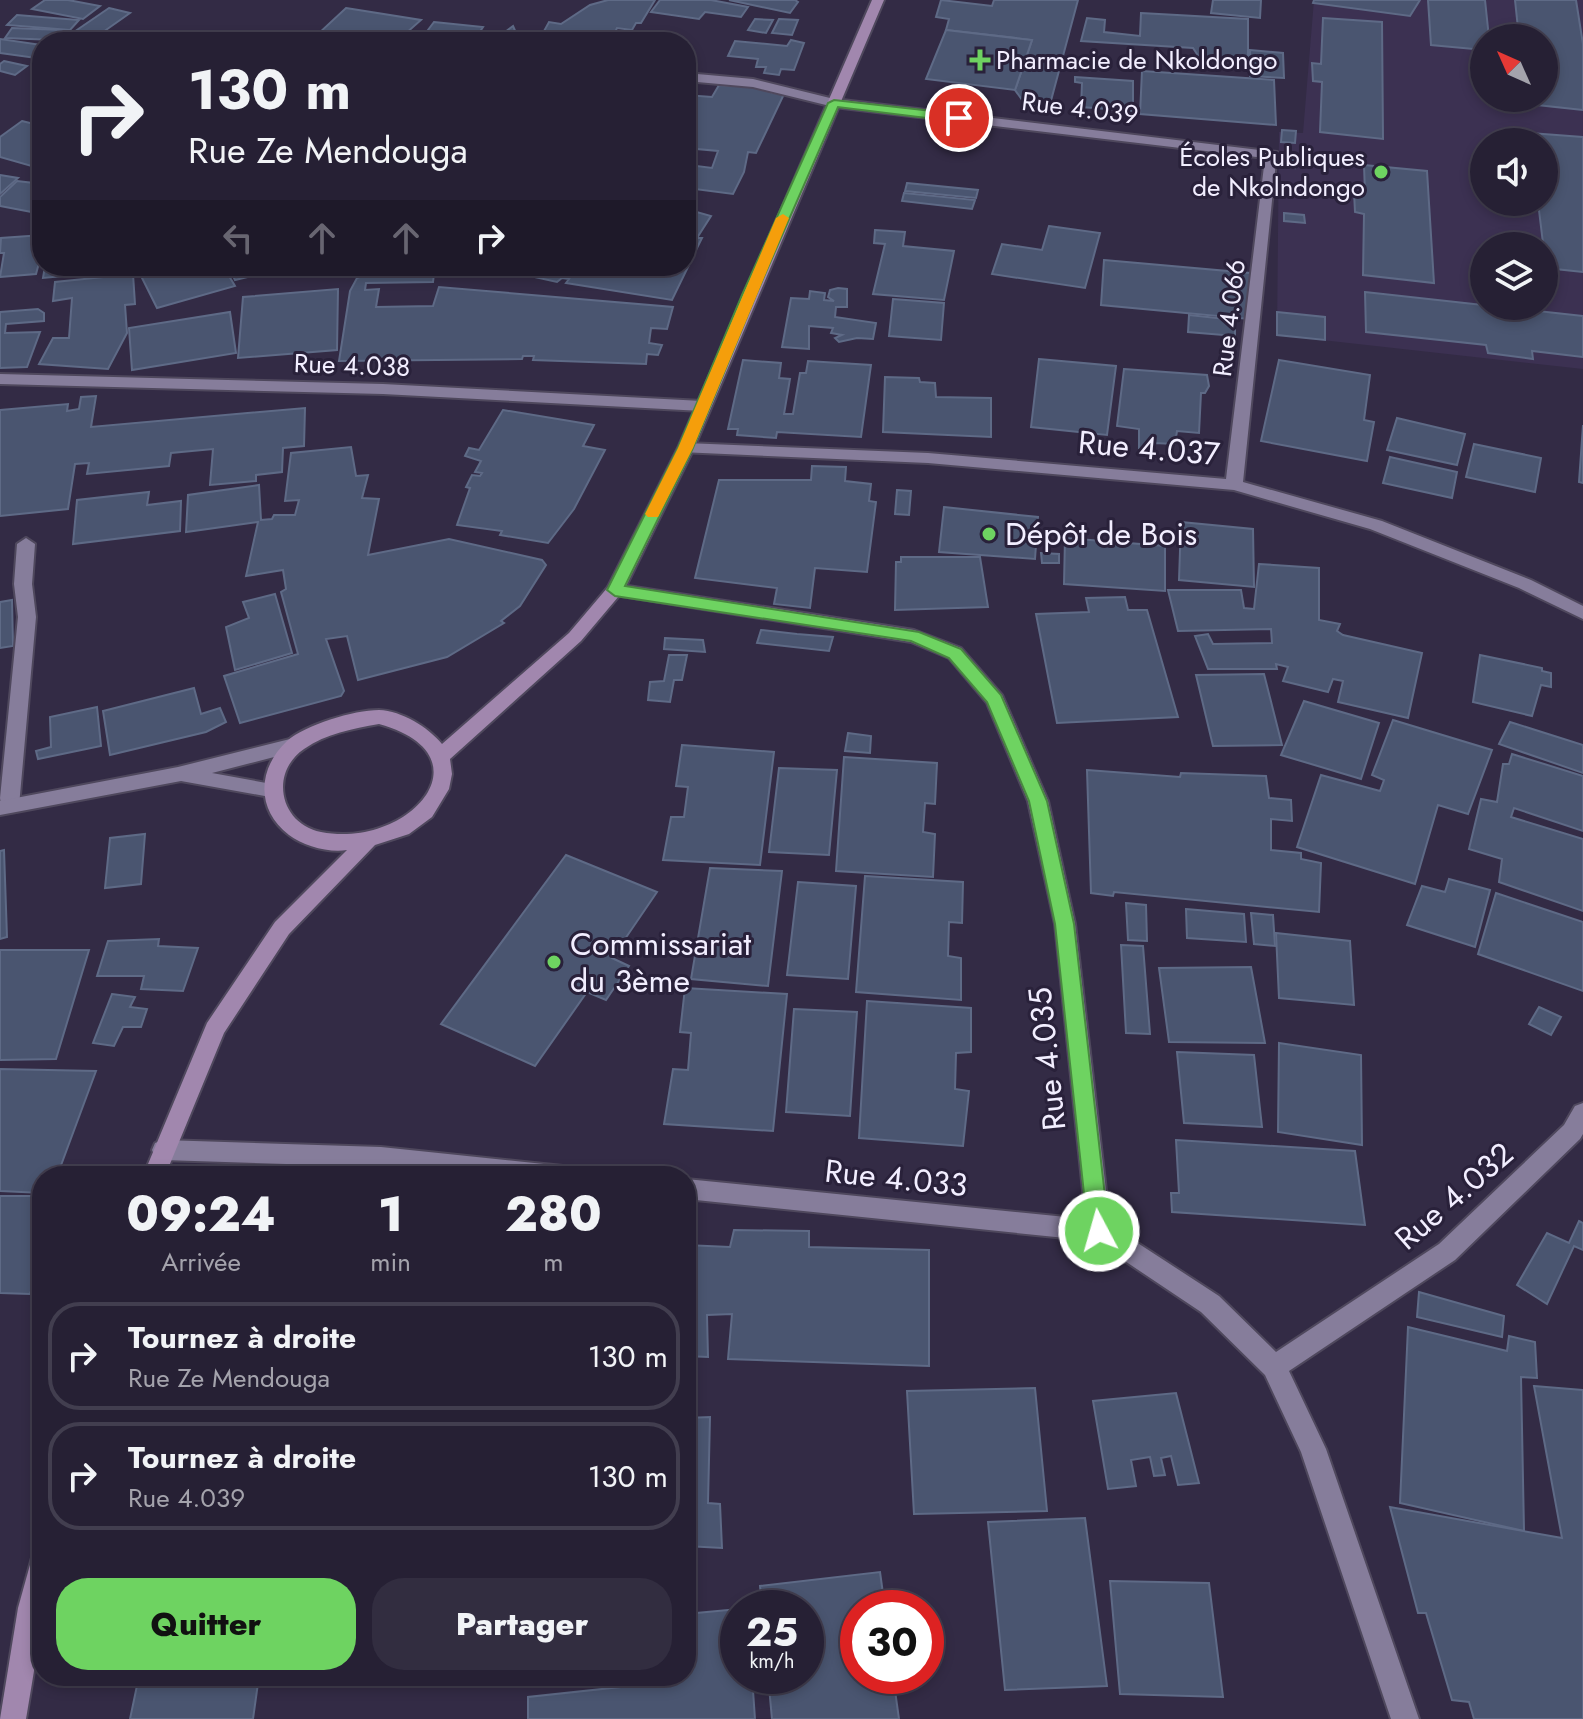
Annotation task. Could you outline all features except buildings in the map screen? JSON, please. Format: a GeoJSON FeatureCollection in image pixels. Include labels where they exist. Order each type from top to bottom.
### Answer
{"type":"FeatureCollection","features":[{"type":"Feature","properties":{"kind":"main road"},"geometry":{"type":"LineString","coordinates":[[441,756],[575,637],[615,590],[686,448],[878,0]]}},
{"type":"Feature","properties":{"kind":"main road"},"geometry":{"type":"LineString","coordinates":[[379,717],[407,723],[428,737],[441,756],[443,773],[439,791],[428,808],[391,834],[367,842],[343,844],[299,834],[284,822],[274,807],[270,790],[281,759],[318,728],[349,719],[379,717]]}},
{"type":"Feature","properties":{"kind":"main road"},"geometry":{"type":"LineString","coordinates":[[157,1166],[215,1029],[282,928],[367,842]]}},
{"type":"Feature","properties":{"kind":"main road"},"geometry":{"type":"LineString","coordinates":[[12,1719],[32,1604]]}},
{"type":"Feature","properties":{"kind":"street","name":"Rue 4.039"},"geometry":{"type":"LineString","coordinates":[[696,78],[753,83],[834,103],[1272,155]]}},
{"type":"Feature","properties":{"kind":"street","name":"Rue 4.066"},"geometry":{"type":"LineString","coordinates":[[1234,485],[1272,155]]}},
{"type":"Feature","properties":{"kind":"street","name":"Rue 4.038"},"geometry":{"type":"LineString","coordinates":[[0,379],[383,389],[702,406]]}},
{"type":"Feature","properties":{"kind":"street","name":"Rue 4.037"},"geometry":{"type":"LineString","coordinates":[[686,448],[928,458],[1234,485],[1376,525],[1525,584],[1583,613]]}},
{"type":"Feature","properties":{"kind":"street"},"geometry":{"type":"LineString","coordinates":[[26,544],[23,584],[27,617],[5,807],[178,774],[294,745]]}},
{"type":"Feature","properties":{"kind":"street","name":"Rue 4.035"},"geometry":{"type":"LineString","coordinates":[[615,590],[914,636],[955,653],[995,700],[1038,801],[1065,924],[1099,1231]]}},
{"type":"Feature","properties":{"kind":"street"},"geometry":{"type":"LineString","coordinates":[[178,774],[270,790]]}},
{"type":"Feature","properties":{"kind":"street","name":"Rue 4.032"},"geometry":{"type":"LineString","coordinates":[[1274,1367],[1447,1252],[1572,1132],[1583,1113]]}},
{"type":"Feature","properties":{"kind":"street"},"geometry":{"type":"LineString","coordinates":[[163,1150],[381,1157],[467,1166]]}},
{"type":"Feature","properties":{"kind":"street","name":"Rue 4.033"},"geometry":{"type":"LineString","coordinates":[[696,1190],[1099,1231]]}},
{"type":"Feature","properties":{"kind":"street"},"geometry":{"type":"LineString","coordinates":[[1099,1231],[1210,1304],[1274,1367],[1313,1449],[1405,1719]]}},
{"type":"Feature","properties":{"kind":"shaded area","name":"Écoles Publiques de Nkolndongo"},"geometry":{"type":"Polygon","coordinates":[[[1314,0],[1583,0],[1583,369],[1277,335],[1279,132],[1303,133],[1314,0]]]}},
{"type":"Feature","properties":{"kind":"slow traffic"},"geometry":{"type":"LineString","coordinates":[[653,514],[686,448],[783,218]]}},
{"type":"Feature","properties":{"kind":"place","name":"Pharmacie de Nkoldongo"},"geometry":{"type":"Point","coordinates":[980,60]}},
{"type":"Feature","properties":{"kind":"place","name":"Écoles Publiques de Nkolndongo"},"geometry":{"type":"Point","coordinates":[1381,172]}},
{"type":"Feature","properties":{"kind":"place","name":"Dépôt de Bois"},"geometry":{"type":"Point","coordinates":[989,534]}},
{"type":"Feature","properties":{"kind":"place","name":"Commissariat du 3ème"},"geometry":{"type":"Point","coordinates":[554,962]}},
{"type":"Feature","properties":{"kind":"route"},"geometry":{"type":"LineString","coordinates":[[959,118],[834,103],[749,295],[686,448],[615,590],[914,636],[955,653],[995,700],[1038,801],[1065,924],[1099,1231]]}}]}
